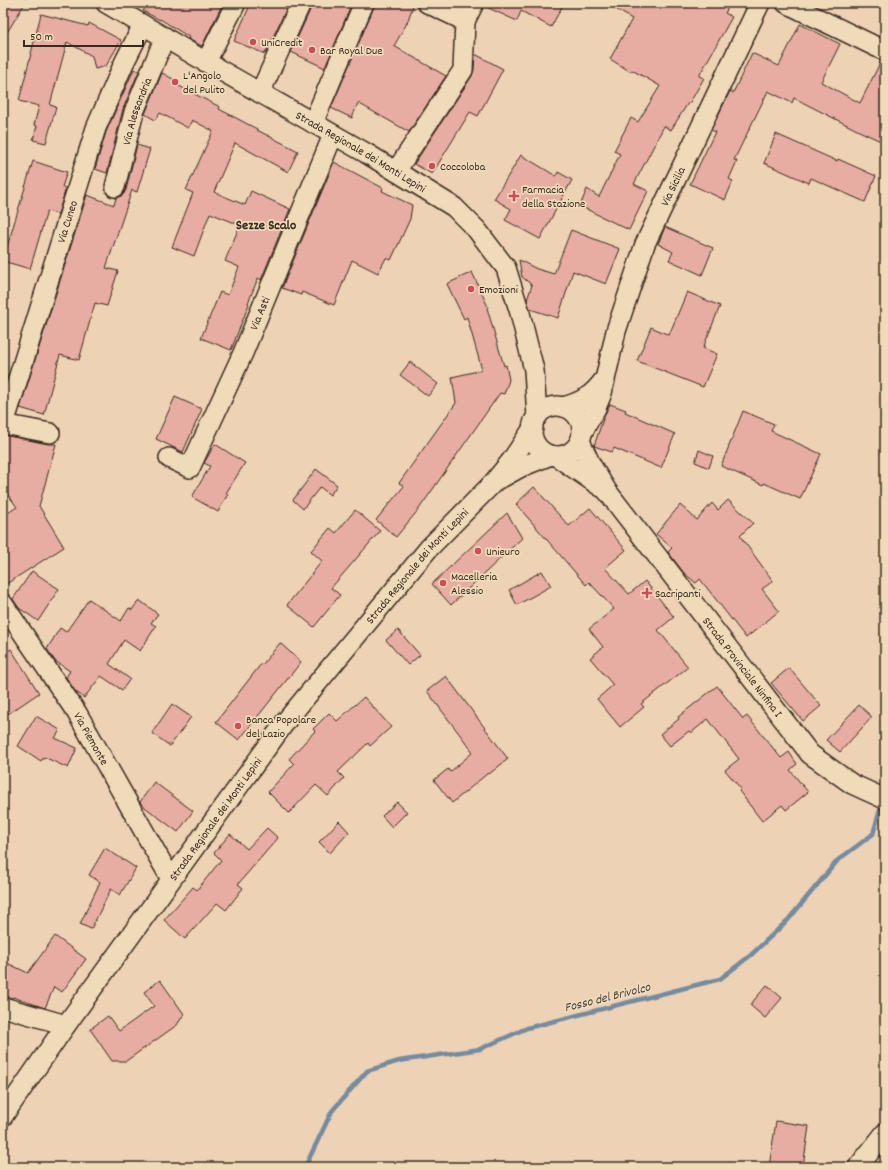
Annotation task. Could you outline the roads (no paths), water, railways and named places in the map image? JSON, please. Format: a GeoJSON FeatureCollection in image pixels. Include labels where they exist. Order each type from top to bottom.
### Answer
{"type":"FeatureCollection","features":[{"type":"Feature","properties":{"kind":"street","name":"Strada Regionale dei Monti Lepini"},"geometry":{"type":"LineString","coordinates":[[3,1116],[66,1025],[286,720],[429,548],[493,483],[510,461],[535,423],[534,370],[520,312],[506,268],[477,230],[454,208],[396,171],[206,62],[165,37],[136,15],[106,3]]}},
{"type":"Feature","properties":{"kind":"street"},"geometry":{"type":"LineString","coordinates":[[206,62],[236,3]]}},
{"type":"Feature","properties":{"kind":"street"},"geometry":{"type":"LineString","coordinates":[[260,93],[301,3]]}},
{"type":"Feature","properties":{"kind":"street"},"geometry":{"type":"LineString","coordinates":[[313,124],[364,3]]}},
{"type":"Feature","properties":{"kind":"street"},"geometry":{"type":"LineString","coordinates":[[427,3],[465,21]]}},
{"type":"Feature","properties":{"kind":"street"},"geometry":{"type":"LineString","coordinates":[[396,171],[463,70],[465,21],[474,3]]}},
{"type":"Feature","properties":{"kind":"street","name":"Via Sicilia"},"geometry":{"type":"LineString","coordinates":[[581,437],[596,408],[616,331],[646,244],[760,3]]}},
{"type":"Feature","properties":{"kind":"street"},"geometry":{"type":"LineString","coordinates":[[786,3],[885,51]]}},
{"type":"Feature","properties":{"kind":"street","name":"Via Cuneo"},"geometry":{"type":"LineString","coordinates":[[50,433],[4,424],[96,128],[124,63],[136,15]]}},
{"type":"Feature","properties":{"kind":"street","name":"Via Alessandria"},"geometry":{"type":"LineString","coordinates":[[115,187],[134,112],[165,37]]}},
{"type":"Feature","properties":{"kind":"street","name":"Via Asti"},"geometry":{"type":"LineString","coordinates":[[169,458],[190,468],[246,346],[333,135]]}},
{"type":"Feature","properties":{"kind":"street","name":"Strada Regionale dei Monti Lepini"},"geometry":{"type":"LineString","coordinates":[[534,370],[561,407]]}},
{"type":"Feature","properties":{"kind":"street","name":"Via Sicilia"},"geometry":{"type":"LineString","coordinates":[[561,407],[577,403],[590,396],[605,378]]}},
{"type":"Feature","properties":{"kind":"street"},"geometry":{"type":"LineString","coordinates":[[561,407],[575,414],[582,426],[581,437],[572,451],[565,455],[554,455],[539,448],[535,442],[535,423],[546,409],[561,407]]}},
{"type":"Feature","properties":{"kind":"street","name":"Strada Provinciale Ninfina I"},"geometry":{"type":"LineString","coordinates":[[581,437],[591,465],[607,491],[810,754],[852,784],[885,799]]}},
{"type":"Feature","properties":{"kind":"street","name":"Strada Regionale dei Monti Lepini"},"geometry":{"type":"LineString","coordinates":[[493,483],[521,467],[554,455]]}},
{"type":"Feature","properties":{"kind":"street","name":"Strada Provinciale Ninfina I"},"geometry":{"type":"LineString","coordinates":[[554,455],[607,491]]}},
{"type":"Feature","properties":{"kind":"street","name":"Via Piemonte"},"geometry":{"type":"LineString","coordinates":[[3,604],[78,713],[171,879]]}},
{"type":"Feature","properties":{"kind":"street"},"geometry":{"type":"LineString","coordinates":[[3,1007],[66,1025]]}},
{"type":"Feature","properties":{"kind":"street"},"geometry":{"type":"LineString","coordinates":[[858,1167],[885,1133]]}},
{"type":"Feature","properties":{"kind":"waterway","name":"Fosso del Brivolco"},"geometry":{"type":"LineString","coordinates":[[305,1167],[332,1111],[367,1071],[399,1061],[480,1049],[527,1028],[720,979],[751,955],[788,920],[838,860],[873,834],[882,803]]}},
{"type":"Feature","properties":{"kind":"place","name":"UniCredit"},"geometry":{"type":"Point","coordinates":[253,42]}},
{"type":"Feature","properties":{"kind":"place","name":"Bar Royal Due"},"geometry":{"type":"Point","coordinates":[312,50]}},
{"type":"Feature","properties":{"kind":"place","name":"L'Angolo del Pulito"},"geometry":{"type":"Point","coordinates":[175,82]}},
{"type":"Feature","properties":{"kind":"place","name":"Coccoloba"},"geometry":{"type":"Point","coordinates":[432,166]}},
{"type":"Feature","properties":{"kind":"place","name":"Farmacia della Stazione"},"geometry":{"type":"Point","coordinates":[514,196]}},
{"type":"Feature","properties":{"kind":"place","name":"Emozioni"},"geometry":{"type":"Point","coordinates":[471,289]}},
{"type":"Feature","properties":{"kind":"place","name":"Unieuro"},"geometry":{"type":"Point","coordinates":[478,551]}},
{"type":"Feature","properties":{"kind":"place","name":"Macelleria Alessio"},"geometry":{"type":"Point","coordinates":[443,583]}},
{"type":"Feature","properties":{"kind":"place","name":"Sacripanti"},"geometry":{"type":"Point","coordinates":[647,593]}},
{"type":"Feature","properties":{"kind":"place","name":"Banca Popolare del Lazio"},"geometry":{"type":"Point","coordinates":[238,726]}},
{"type":"Feature","properties":{"kind":"district","name":"Sezze Scalo"},"geometry":{"type":"Point","coordinates":[266,224]}}]}
